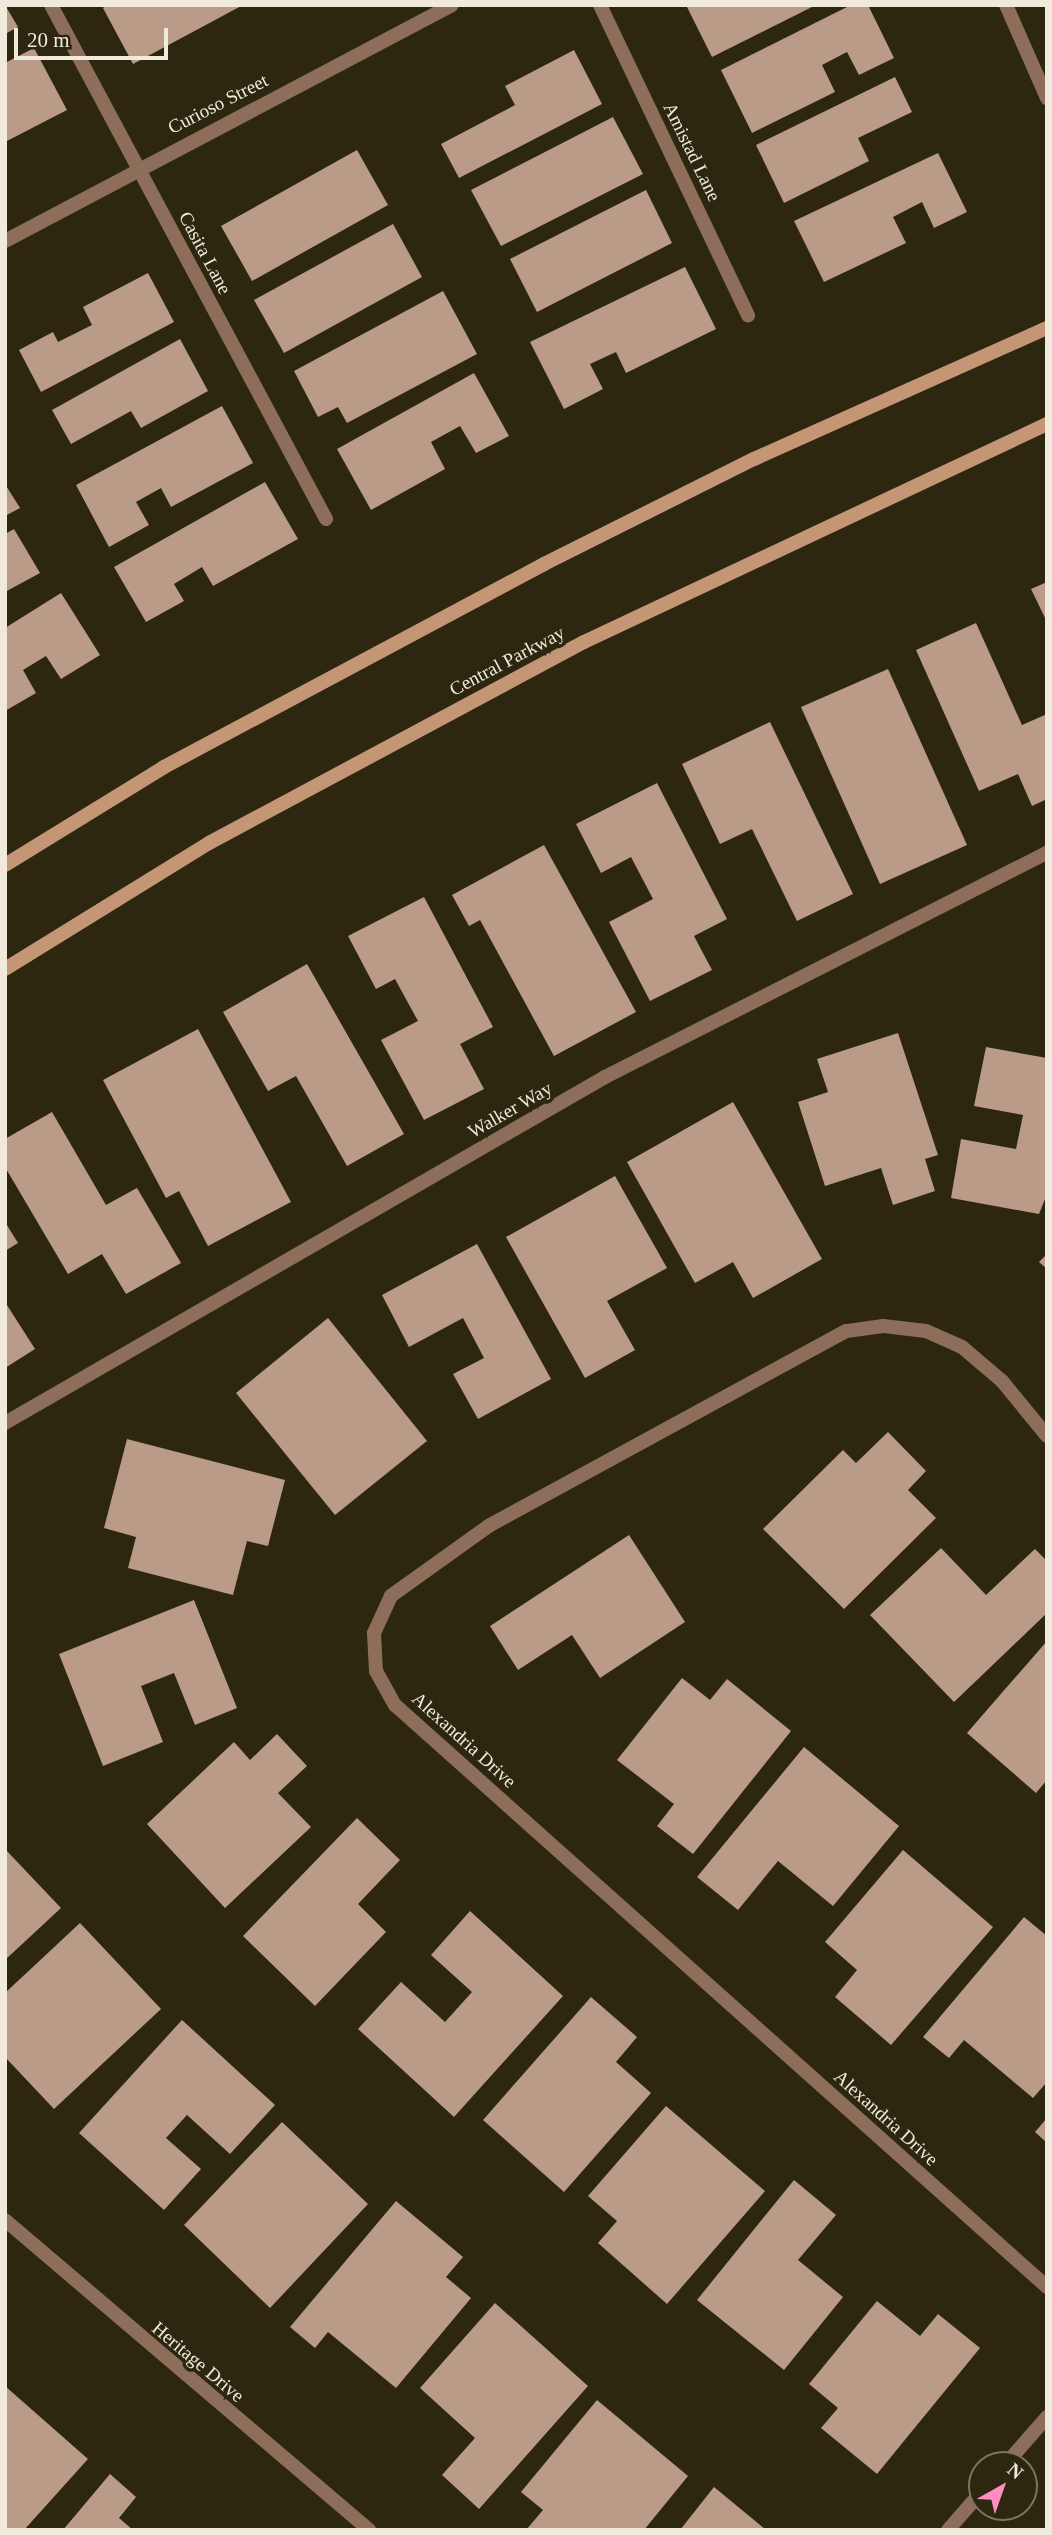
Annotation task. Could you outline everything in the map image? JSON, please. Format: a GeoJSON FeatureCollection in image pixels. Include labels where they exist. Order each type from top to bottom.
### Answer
{"type":"FeatureCollection","features":[{"type":"Feature","properties":{"kind":"main road"},"geometry":{"type":"LineString","coordinates":[[5,865],[164,767],[544,564],[754,458],[1047,328]]}},
{"type":"Feature","properties":{"kind":"main road","name":"Central Parkway"},"geometry":{"type":"LineString","coordinates":[[5,969],[209,843],[584,642],[792,538],[1047,424]]}},
{"type":"Feature","properties":{"kind":"street","name":"Casita Lane"},"geometry":{"type":"LineString","coordinates":[[51,5],[326,519]]}},
{"type":"Feature","properties":{"kind":"street","name":"Curioso Street"},"geometry":{"type":"LineString","coordinates":[[5,242],[137,168],[452,5]]}},
{"type":"Feature","properties":{"kind":"street","name":"Amistad Lane"},"geometry":{"type":"LineString","coordinates":[[600,5],[748,315]]}},
{"type":"Feature","properties":{"kind":"street"},"geometry":{"type":"LineString","coordinates":[[1006,5],[1047,98]]}},
{"type":"Feature","properties":{"kind":"street","name":"Walker Way"},"geometry":{"type":"LineString","coordinates":[[5,1423],[605,1077],[1047,853]]}},
{"type":"Feature","properties":{"kind":"street","name":"Alexandria Drive"},"geometry":{"type":"LineString","coordinates":[[1047,1436],[1002,1381],[962,1347],[926,1331],[883,1326],[846,1331],[490,1525],[391,1595],[374,1633],[376,1671],[395,1705],[1047,2287]]}},
{"type":"Feature","properties":{"kind":"street","name":"Heritage Drive"},"geometry":{"type":"LineString","coordinates":[[5,2220],[369,2530]]}},
{"type":"Feature","properties":{"kind":"street"},"geometry":{"type":"LineString","coordinates":[[1017,2451],[1047,2417]]}},
{"type":"Feature","properties":{"kind":"street"},"geometry":{"type":"LineString","coordinates":[[948,2530],[968,2507]]}},
{"type":"Feature","properties":{"kind":"building"},"geometry":{"type":"Polygon","coordinates":[[[5,5],[18,27],[5,34],[5,5]]]}},
{"type":"Feature","properties":{"kind":"building"},"geometry":{"type":"Polygon","coordinates":[[[107,5],[243,5],[133,64],[103,8],[107,5]]]}},
{"type":"Feature","properties":{"kind":"building"},"geometry":{"type":"Polygon","coordinates":[[[686,5],[816,5],[712,57],[686,5]]]}},
{"type":"Feature","properties":{"kind":"building"},"geometry":{"type":"Polygon","coordinates":[[[851,5],[868,5],[894,58],[859,75],[847,52],[822,65],[835,92],[752,133],[721,70],[851,5]]]}},
{"type":"Feature","properties":{"kind":"building"},"geometry":{"type":"Polygon","coordinates":[[[34,48],[67,110],[5,142],[5,63],[34,48]]]}},
{"type":"Feature","properties":{"kind":"building"},"geometry":{"type":"Polygon","coordinates":[[[574,50],[602,104],[459,178],[441,144],[515,105],[505,86],[574,50]]]}},
{"type":"Feature","properties":{"kind":"building"},"geometry":{"type":"Polygon","coordinates":[[[895,77],[912,112],[858,138],[869,161],[784,203],[756,145],[895,77]]]}},
{"type":"Feature","properties":{"kind":"building"},"geometry":{"type":"Polygon","coordinates":[[[613,117],[643,174],[501,246],[471,190],[613,117]]]}},
{"type":"Feature","properties":{"kind":"building"},"geometry":{"type":"Polygon","coordinates":[[[357,150],[388,205],[252,281],[221,226],[357,150]]]}},
{"type":"Feature","properties":{"kind":"building"},"geometry":{"type":"Polygon","coordinates":[[[938,153],[967,212],[934,228],[922,202],[893,217],[906,243],[824,282],[794,221],[938,153]]]}},
{"type":"Feature","properties":{"kind":"building"},"geometry":{"type":"Polygon","coordinates":[[[646,190],[672,243],[537,312],[510,259],[646,190]]]}},
{"type":"Feature","properties":{"kind":"building"},"geometry":{"type":"Polygon","coordinates":[[[393,224],[422,277],[284,353],[254,300],[393,224]]]}},
{"type":"Feature","properties":{"kind":"building"},"geometry":{"type":"Polygon","coordinates":[[[685,267],[716,329],[626,373],[616,352],[590,364],[603,389],[564,409],[530,342],[685,267]]]}},
{"type":"Feature","properties":{"kind":"building"},"geometry":{"type":"Polygon","coordinates":[[[148,273],[174,322],[41,392],[19,350],[53,332],[58,342],[92,325],[83,307],[148,273]]]}},
{"type":"Feature","properties":{"kind":"building"},"geometry":{"type":"Polygon","coordinates":[[[443,291],[477,354],[347,423],[338,407],[318,417],[294,371],[443,291]]]}},
{"type":"Feature","properties":{"kind":"building"},"geometry":{"type":"Polygon","coordinates":[[[180,339],[208,391],[141,428],[131,411],[71,444],[52,410],[180,339]]]}},
{"type":"Feature","properties":{"kind":"building"},"geometry":{"type":"Polygon","coordinates":[[[474,373],[509,436],[476,453],[460,426],[431,442],[445,469],[371,510],[337,449],[474,373]]]}},
{"type":"Feature","properties":{"kind":"building"},"geometry":{"type":"Polygon","coordinates":[[[222,406],[253,463],[171,507],[161,488],[136,502],[149,525],[109,547],[76,485],[222,406]]]}},
{"type":"Feature","properties":{"kind":"building"},"geometry":{"type":"Polygon","coordinates":[[[265,482],[298,539],[213,586],[202,567],[174,584],[184,601],[146,622],[114,567],[265,482]]]}},
{"type":"Feature","properties":{"kind":"building"},"geometry":{"type":"Polygon","coordinates":[[[5,484],[20,508],[5,516],[5,484]]]}},
{"type":"Feature","properties":{"kind":"building"},"geometry":{"type":"Polygon","coordinates":[[[14,529],[40,573],[5,592],[5,534],[14,529]]]}},
{"type":"Feature","properties":{"kind":"building"},"geometry":{"type":"Polygon","coordinates":[[[1047,582],[1047,622],[1031,589],[1047,582]]]}},
{"type":"Feature","properties":{"kind":"building"},"geometry":{"type":"Polygon","coordinates":[[[61,593],[100,655],[61,679],[46,656],[23,670],[36,693],[5,711],[5,628],[61,593]]]}},
{"type":"Feature","properties":{"kind":"building"},"geometry":{"type":"Polygon","coordinates":[[[976,623],[1022,725],[1047,714],[1047,799],[1032,806],[1018,774],[979,791],[916,650],[976,623]]]}},
{"type":"Feature","properties":{"kind":"building"},"geometry":{"type":"Polygon","coordinates":[[[888,669],[967,845],[880,884],[801,707],[888,669]]]}},
{"type":"Feature","properties":{"kind":"building"},"geometry":{"type":"Polygon","coordinates":[[[770,722],[853,894],[797,921],[752,829],[720,844],[682,764],[770,722]]]}},
{"type":"Feature","properties":{"kind":"building"},"geometry":{"type":"Polygon","coordinates":[[[657,783],[727,919],[694,936],[712,970],[650,1001],[609,922],[653,899],[631,857],[601,873],[576,824],[657,783]]]}},
{"type":"Feature","properties":{"kind":"building"},"geometry":{"type":"Polygon","coordinates":[[[544,845],[636,1012],[554,1056],[480,920],[469,926],[452,895],[544,845]]]}},
{"type":"Feature","properties":{"kind":"building"},"geometry":{"type":"Polygon","coordinates":[[[424,897],[493,1027],[460,1044],[484,1089],[424,1120],[381,1040],[418,1021],[395,979],[376,989],[348,936],[424,897]]]}},
{"type":"Feature","properties":{"kind":"building"},"geometry":{"type":"Polygon","coordinates":[[[307,964],[404,1134],[347,1166],[296,1076],[268,1091],[223,1012],[307,964]]]}},
{"type":"Feature","properties":{"kind":"building"},"geometry":{"type":"Polygon","coordinates":[[[198,1029],[291,1202],[208,1246],[179,1191],[166,1198],[103,1080],[198,1029]]]}},
{"type":"Feature","properties":{"kind":"building"},"geometry":{"type":"Polygon","coordinates":[[[898,1033],[938,1155],[925,1159],[935,1191],[893,1205],[881,1168],[825,1186],[798,1102],[828,1092],[817,1059],[898,1033]]]}},
{"type":"Feature","properties":{"kind":"building"},"geometry":{"type":"Polygon","coordinates":[[[986,1047],[1047,1058],[1047,1194],[1039,1214],[951,1198],[961,1139],[1016,1149],[1023,1115],[974,1106],[986,1047]]]}},
{"type":"Feature","properties":{"kind":"building"},"geometry":{"type":"Polygon","coordinates":[[[733,1102],[822,1259],[753,1298],[733,1262],[695,1283],[627,1162],[733,1102]]]}},
{"type":"Feature","properties":{"kind":"building"},"geometry":{"type":"Polygon","coordinates":[[[52,1112],[106,1205],[137,1188],[181,1263],[126,1294],[102,1254],[68,1274],[5,1167],[5,1139],[52,1112]]]}},
{"type":"Feature","properties":{"kind":"building"},"geometry":{"type":"Polygon","coordinates":[[[615,1176],[667,1268],[607,1301],[635,1350],[585,1378],[506,1237],[615,1176]]]}},
{"type":"Feature","properties":{"kind":"building"},"geometry":{"type":"Polygon","coordinates":[[[5,1222],[18,1243],[5,1251],[5,1222]]]}},
{"type":"Feature","properties":{"kind":"building"},"geometry":{"type":"Polygon","coordinates":[[[477,1244],[551,1379],[478,1419],[453,1374],[484,1358],[463,1318],[409,1347],[382,1295],[477,1244]]]}},
{"type":"Feature","properties":{"kind":"building"},"geometry":{"type":"Polygon","coordinates":[[[1047,1254],[1047,1269],[1039,1262],[1047,1254]]]}},
{"type":"Feature","properties":{"kind":"building"},"geometry":{"type":"Polygon","coordinates":[[[5,1302],[35,1349],[5,1368],[5,1302]]]}},
{"type":"Feature","properties":{"kind":"building"},"geometry":{"type":"Polygon","coordinates":[[[328,1318],[427,1441],[335,1515],[236,1393],[328,1318]]]}},
{"type":"Feature","properties":{"kind":"building"},"geometry":{"type":"Polygon","coordinates":[[[888,1432],[926,1471],[908,1490],[936,1518],[844,1609],[763,1529],[843,1450],[856,1463],[888,1432]]]}},
{"type":"Feature","properties":{"kind":"building"},"geometry":{"type":"Polygon","coordinates":[[[127,1439],[285,1480],[268,1546],[247,1541],[233,1595],[128,1568],[136,1537],[104,1528],[127,1439]]]}},
{"type":"Feature","properties":{"kind":"building"},"geometry":{"type":"Polygon","coordinates":[[[629,1535],[685,1622],[600,1678],[572,1635],[518,1670],[490,1626],[629,1535]]]}},
{"type":"Feature","properties":{"kind":"building"},"geometry":{"type":"Polygon","coordinates":[[[941,1548],[986,1595],[1035,1549],[1047,1561],[1047,1613],[954,1702],[870,1615],[941,1548]]]}},
{"type":"Feature","properties":{"kind":"building"},"geometry":{"type":"Polygon","coordinates":[[[194,1600],[237,1708],[195,1725],[174,1673],[141,1686],[163,1742],[103,1766],[59,1654],[194,1600]]]}},
{"type":"Feature","properties":{"kind":"building"},"geometry":{"type":"Polygon","coordinates":[[[1047,1641],[1047,1780],[1036,1793],[967,1733],[1047,1641]]]}},
{"type":"Feature","properties":{"kind":"building"},"geometry":{"type":"Polygon","coordinates":[[[682,1678],[710,1700],[727,1679],[791,1731],[693,1854],[657,1826],[674,1804],[617,1760],[682,1678]]]}},
{"type":"Feature","properties":{"kind":"building"},"geometry":{"type":"Polygon","coordinates":[[[277,1734],[307,1766],[278,1793],[311,1827],[225,1908],[147,1824],[234,1742],[250,1760],[277,1734]]]}},
{"type":"Feature","properties":{"kind":"building"},"geometry":{"type":"Polygon","coordinates":[[[804,1747],[899,1826],[833,1906],[778,1861],[738,1910],[697,1877],[804,1747]]]}},
{"type":"Feature","properties":{"kind":"building"},"geometry":{"type":"Polygon","coordinates":[[[357,1818],[400,1860],[358,1904],[386,1932],[315,2006],[243,1936],[357,1818]]]}},
{"type":"Feature","properties":{"kind":"building"},"geometry":{"type":"Polygon","coordinates":[[[5,1849],[61,1908],[5,1960],[5,1849]]]}},
{"type":"Feature","properties":{"kind":"building"},"geometry":{"type":"Polygon","coordinates":[[[903,1850],[993,1927],[891,2045],[835,1997],[857,1970],[825,1942],[903,1850]]]}},
{"type":"Feature","properties":{"kind":"building"},"geometry":{"type":"Polygon","coordinates":[[[470,1911],[563,1996],[454,2117],[358,2029],[401,1982],[445,2022],[472,1992],[431,1955],[470,1911]]]}},
{"type":"Feature","properties":{"kind":"building"},"geometry":{"type":"Polygon","coordinates":[[[1024,1917],[1047,1936],[1047,2082],[1033,2098],[964,2040],[949,2058],[923,2037],[1024,1917]]]}},
{"type":"Feature","properties":{"kind":"building"},"geometry":{"type":"Polygon","coordinates":[[[80,1923],[161,2009],[54,2109],[5,2057],[5,1993],[80,1923]]]}},
{"type":"Feature","properties":{"kind":"building"},"geometry":{"type":"Polygon","coordinates":[[[591,1997],[637,2037],[616,2062],[651,2093],[564,2192],[483,2120],[591,1997]]]}},
{"type":"Feature","properties":{"kind":"building"},"geometry":{"type":"Polygon","coordinates":[[[182,2020],[275,2105],[230,2154],[187,2115],[166,2138],[201,2169],[164,2210],[79,2133],[182,2020]]]}},
{"type":"Feature","properties":{"kind":"building"},"geometry":{"type":"Polygon","coordinates":[[[666,2106],[765,2191],[667,2304],[598,2243],[617,2221],[588,2196],[666,2106]]]}},
{"type":"Feature","properties":{"kind":"building"},"geometry":{"type":"Polygon","coordinates":[[[1047,2118],[1047,2143],[1035,2132],[1047,2118]]]}},
{"type":"Feature","properties":{"kind":"building"},"geometry":{"type":"Polygon","coordinates":[[[282,2122],[368,2204],[270,2308],[184,2225],[282,2122]]]}},
{"type":"Feature","properties":{"kind":"building"},"geometry":{"type":"Polygon","coordinates":[[[794,2180],[836,2215],[798,2260],[843,2297],[784,2370],[697,2300],[794,2180]]]}},
{"type":"Feature","properties":{"kind":"building"},"geometry":{"type":"Polygon","coordinates":[[[396,2201],[463,2257],[446,2277],[471,2298],[396,2388],[328,2332],[315,2348],[290,2327],[396,2201]]]}},
{"type":"Feature","properties":{"kind":"building"},"geometry":{"type":"Polygon","coordinates":[[[877,2301],[920,2336],[938,2314],[980,2348],[877,2474],[821,2428],[838,2408],[809,2384],[877,2301]]]}},
{"type":"Feature","properties":{"kind":"building"},"geometry":{"type":"Polygon","coordinates":[[[495,2303],[588,2386],[479,2509],[442,2475],[475,2438],[420,2388],[495,2303]]]}},
{"type":"Feature","properties":{"kind":"building"},"geometry":{"type":"Polygon","coordinates":[[[5,2386],[88,2459],[24,2530],[5,2530],[5,2386]]]}},
{"type":"Feature","properties":{"kind":"building"},"geometry":{"type":"Polygon","coordinates":[[[597,2400],[688,2476],[644,2530],[526,2530],[543,2510],[521,2492],[597,2400]]]}},
{"type":"Feature","properties":{"kind":"building"},"geometry":{"type":"Polygon","coordinates":[[[110,2474],[136,2497],[119,2518],[133,2530],[63,2530],[110,2474]]]}},
{"type":"Feature","properties":{"kind":"building"},"geometry":{"type":"Polygon","coordinates":[[[714,2487],[766,2530],[680,2530],[714,2487]]]}}]}
